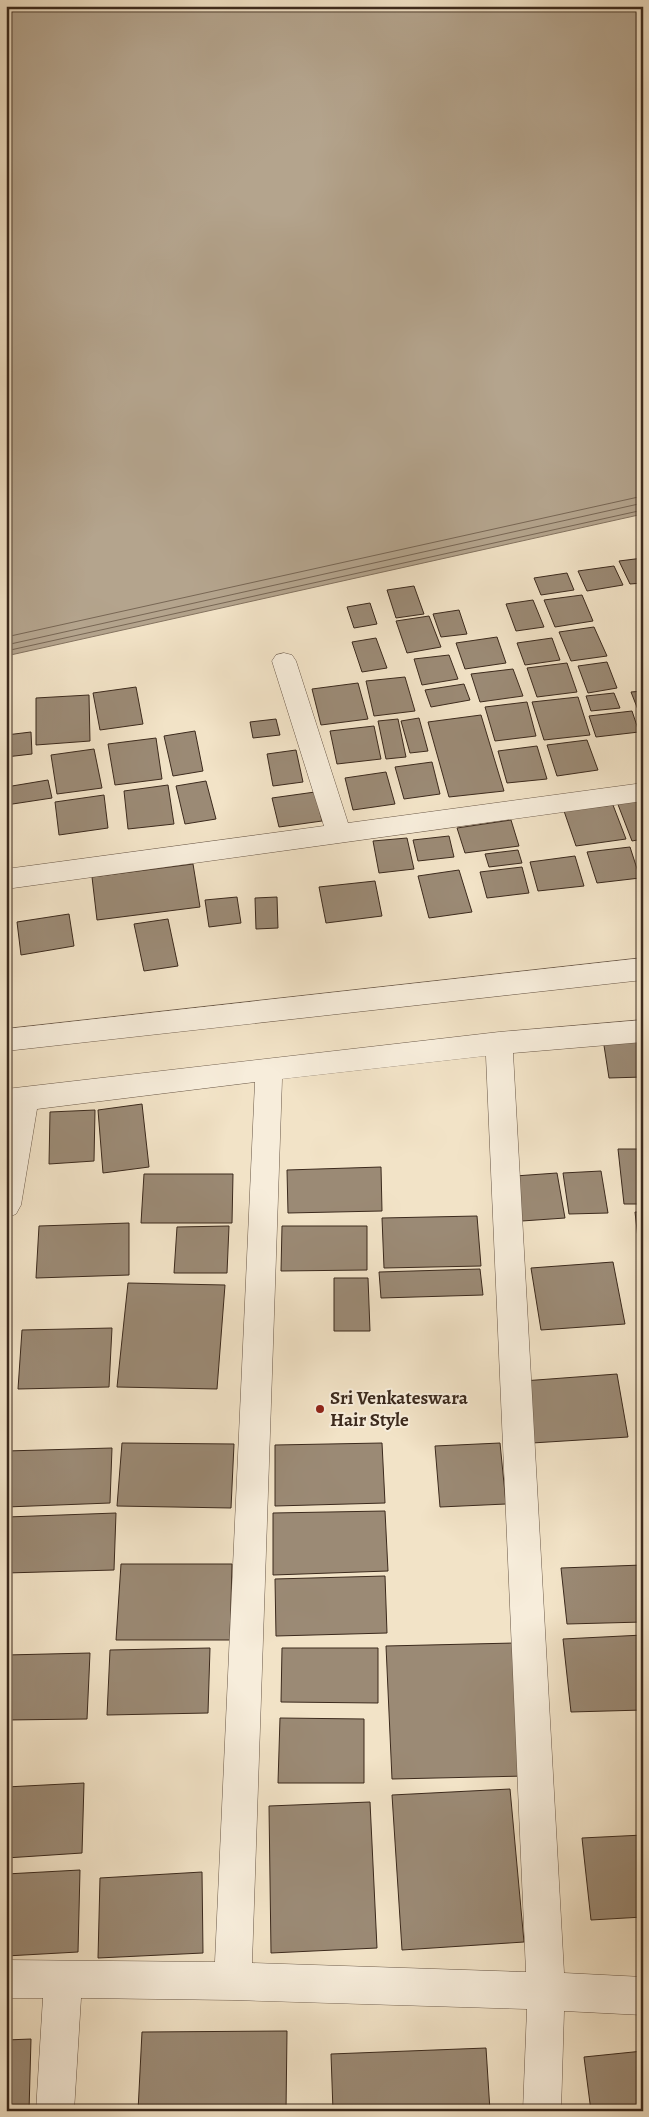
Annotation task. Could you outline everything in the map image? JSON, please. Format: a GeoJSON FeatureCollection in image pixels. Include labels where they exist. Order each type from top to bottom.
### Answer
{"type":"FeatureCollection","features":[{"type":"Feature","properties":{"kind":"street"},"geometry":{"type":"LineString","coordinates":[[284,661],[339,834]]}},
{"type":"Feature","properties":{"kind":"street"},"geometry":{"type":"LineString","coordinates":[[6,879],[643,792]]}},
{"type":"Feature","properties":{"kind":"street"},"geometry":{"type":"LineString","coordinates":[[6,1040],[643,969]]}},
{"type":"Feature","properties":{"kind":"street"},"geometry":{"type":"LineString","coordinates":[[6,1205],[16,1099],[269,1068],[499,1043],[643,1030]]}},
{"type":"Feature","properties":{"kind":"street"},"geometry":{"type":"LineString","coordinates":[[499,1043],[546,1991],[542,2111]]}},
{"type":"Feature","properties":{"kind":"street"},"geometry":{"type":"LineString","coordinates":[[233,1981],[269,1068]]}},
{"type":"Feature","properties":{"kind":"street"},"geometry":{"type":"LineString","coordinates":[[6,1979],[233,1981],[643,1996]]}},
{"type":"Feature","properties":{"kind":"street"},"geometry":{"type":"LineString","coordinates":[[55,2111],[63,1981]]}},
{"type":"Feature","properties":{"kind":"water"},"geometry":{"type":"Polygon","coordinates":[[[6,6],[643,6],[643,514],[6,656],[6,6]]]}},
{"type":"Feature","properties":{"kind":"building"},"geometry":{"type":"Polygon","coordinates":[[[643,558],[643,583],[630,584],[619,561],[643,558]]]}},
{"type":"Feature","properties":{"kind":"building"},"geometry":{"type":"Polygon","coordinates":[[[614,566],[623,585],[587,591],[578,571],[614,566]]]}},
{"type":"Feature","properties":{"kind":"building"},"geometry":{"type":"Polygon","coordinates":[[[567,573],[574,590],[541,595],[534,578],[567,573]]]}},
{"type":"Feature","properties":{"kind":"building"},"geometry":{"type":"Polygon","coordinates":[[[414,586],[424,614],[396,618],[387,590],[414,586]]]}},
{"type":"Feature","properties":{"kind":"building"},"geometry":{"type":"Polygon","coordinates":[[[582,595],[593,621],[555,627],[544,600],[582,595]]]}},
{"type":"Feature","properties":{"kind":"building"},"geometry":{"type":"Polygon","coordinates":[[[533,600],[544,627],[516,631],[506,604],[533,600]]]}},
{"type":"Feature","properties":{"kind":"building"},"geometry":{"type":"Polygon","coordinates":[[[370,603],[377,624],[354,628],[347,607],[370,603]]]}},
{"type":"Feature","properties":{"kind":"building"},"geometry":{"type":"Polygon","coordinates":[[[459,610],[467,634],[441,637],[433,614],[459,610]]]}},
{"type":"Feature","properties":{"kind":"building"},"geometry":{"type":"Polygon","coordinates":[[[429,616],[441,647],[407,653],[396,621],[429,616]]]}},
{"type":"Feature","properties":{"kind":"building"},"geometry":{"type":"Polygon","coordinates":[[[594,627],[607,656],[571,661],[559,632],[594,627]]]}},
{"type":"Feature","properties":{"kind":"building"},"geometry":{"type":"Polygon","coordinates":[[[497,637],[506,663],[465,669],[456,643],[497,637]]]}},
{"type":"Feature","properties":{"kind":"building"},"geometry":{"type":"Polygon","coordinates":[[[376,638],[387,668],[362,672],[352,642],[376,638]]]}},
{"type":"Feature","properties":{"kind":"building"},"geometry":{"type":"Polygon","coordinates":[[[552,638],[560,660],[525,665],[517,643],[552,638]]]}},
{"type":"Feature","properties":{"kind":"building"},"geometry":{"type":"Polygon","coordinates":[[[449,655],[458,679],[422,685],[414,659],[449,655]]]}},
{"type":"Feature","properties":{"kind":"building"},"geometry":{"type":"Polygon","coordinates":[[[607,662],[617,688],[588,693],[578,666],[607,662]]]}},
{"type":"Feature","properties":{"kind":"building"},"geometry":{"type":"Polygon","coordinates":[[[567,663],[577,692],[537,697],[527,668],[567,663]]]}},
{"type":"Feature","properties":{"kind":"building"},"geometry":{"type":"Polygon","coordinates":[[[513,669],[523,696],[480,702],[471,674],[513,669]]]}},
{"type":"Feature","properties":{"kind":"building"},"geometry":{"type":"Polygon","coordinates":[[[405,677],[415,711],[374,716],[366,681],[405,677]]]}},
{"type":"Feature","properties":{"kind":"building"},"geometry":{"type":"Polygon","coordinates":[[[358,683],[368,719],[321,725],[312,689],[358,683]]]}},
{"type":"Feature","properties":{"kind":"building"},"geometry":{"type":"Polygon","coordinates":[[[464,684],[470,700],[431,707],[425,690],[464,684]]]}},
{"type":"Feature","properties":{"kind":"building"},"geometry":{"type":"Polygon","coordinates":[[[136,687],[143,724],[100,730],[93,693],[136,687]]]}},
{"type":"Feature","properties":{"kind":"building"},"geometry":{"type":"Polygon","coordinates":[[[643,691],[643,720],[642,720],[631,692],[643,691]]]}},
{"type":"Feature","properties":{"kind":"building"},"geometry":{"type":"Polygon","coordinates":[[[614,693],[620,708],[591,711],[586,696],[614,693]]]}},
{"type":"Feature","properties":{"kind":"building"},"geometry":{"type":"Polygon","coordinates":[[[89,695],[90,741],[36,745],[36,698],[89,695]]]}},
{"type":"Feature","properties":{"kind":"building"},"geometry":{"type":"Polygon","coordinates":[[[578,697],[590,735],[544,740],[532,702],[578,697]]]}},
{"type":"Feature","properties":{"kind":"building"},"geometry":{"type":"Polygon","coordinates":[[[527,702],[536,736],[495,741],[485,707],[527,702]]]}},
{"type":"Feature","properties":{"kind":"building"},"geometry":{"type":"Polygon","coordinates":[[[632,711],[639,732],[596,737],[589,716],[632,711]]]}},
{"type":"Feature","properties":{"kind":"building"},"geometry":{"type":"Polygon","coordinates":[[[481,715],[504,791],[449,797],[428,722],[481,715]]]}},
{"type":"Feature","properties":{"kind":"building"},"geometry":{"type":"Polygon","coordinates":[[[419,718],[428,751],[410,753],[401,721],[419,718]]]}},
{"type":"Feature","properties":{"kind":"building"},"geometry":{"type":"Polygon","coordinates":[[[276,719],[280,735],[253,738],[250,722],[276,719]]]}},
{"type":"Feature","properties":{"kind":"building"},"geometry":{"type":"Polygon","coordinates":[[[398,719],[406,757],[386,759],[378,721],[398,719]]]}},
{"type":"Feature","properties":{"kind":"building"},"geometry":{"type":"Polygon","coordinates":[[[374,726],[381,759],[337,764],[330,731],[374,726]]]}},
{"type":"Feature","properties":{"kind":"building"},"geometry":{"type":"Polygon","coordinates":[[[195,731],[203,771],[173,776],[164,736],[195,731]]]}},
{"type":"Feature","properties":{"kind":"building"},"geometry":{"type":"Polygon","coordinates":[[[31,732],[32,754],[6,757],[6,735],[31,732]]]}},
{"type":"Feature","properties":{"kind":"building"},"geometry":{"type":"Polygon","coordinates":[[[156,738],[162,779],[115,785],[108,744],[156,738]]]}},
{"type":"Feature","properties":{"kind":"building"},"geometry":{"type":"Polygon","coordinates":[[[587,740],[598,770],[557,776],[547,745],[587,740]]]}},
{"type":"Feature","properties":{"kind":"building"},"geometry":{"type":"Polygon","coordinates":[[[537,746],[547,779],[507,783],[498,751],[537,746]]]}},
{"type":"Feature","properties":{"kind":"building"},"geometry":{"type":"Polygon","coordinates":[[[94,749],[102,788],[57,794],[51,755],[94,749]]]}},
{"type":"Feature","properties":{"kind":"building"},"geometry":{"type":"Polygon","coordinates":[[[296,750],[303,782],[273,786],[267,754],[296,750]]]}},
{"type":"Feature","properties":{"kind":"building"},"geometry":{"type":"Polygon","coordinates":[[[432,762],[440,794],[404,799],[395,767],[432,762]]]}},
{"type":"Feature","properties":{"kind":"building"},"geometry":{"type":"Polygon","coordinates":[[[386,772],[395,804],[353,810],[345,778],[386,772]]]}},
{"type":"Feature","properties":{"kind":"building"},"geometry":{"type":"Polygon","coordinates":[[[48,780],[52,798],[6,805],[6,787],[48,780]]]}},
{"type":"Feature","properties":{"kind":"building"},"geometry":{"type":"Polygon","coordinates":[[[206,781],[216,819],[185,824],[176,786],[206,781]]]}},
{"type":"Feature","properties":{"kind":"building"},"geometry":{"type":"Polygon","coordinates":[[[168,785],[174,824],[128,829],[124,791],[168,785]]]}},
{"type":"Feature","properties":{"kind":"building"},"geometry":{"type":"Polygon","coordinates":[[[315,792],[322,821],[279,827],[272,798],[315,792]]]}},
{"type":"Feature","properties":{"kind":"building"},"geometry":{"type":"Polygon","coordinates":[[[104,795],[108,828],[59,835],[55,802],[104,795]]]}},
{"type":"Feature","properties":{"kind":"building"},"geometry":{"type":"Polygon","coordinates":[[[643,798],[643,839],[632,841],[617,802],[643,798]]]}},
{"type":"Feature","properties":{"kind":"building"},"geometry":{"type":"Polygon","coordinates":[[[613,805],[626,839],[576,846],[564,811],[613,805]]]}},
{"type":"Feature","properties":{"kind":"building"},"geometry":{"type":"Polygon","coordinates":[[[511,820],[519,846],[465,853],[457,828],[511,820]]]}},
{"type":"Feature","properties":{"kind":"building"},"geometry":{"type":"Polygon","coordinates":[[[449,836],[454,857],[418,861],[413,840],[449,836]]]}},
{"type":"Feature","properties":{"kind":"building"},"geometry":{"type":"Polygon","coordinates":[[[407,838],[414,869],[379,873],[373,841],[407,838]]]}},
{"type":"Feature","properties":{"kind":"building"},"geometry":{"type":"Polygon","coordinates":[[[630,847],[640,878],[597,883],[587,852],[630,847]]]}},
{"type":"Feature","properties":{"kind":"building"},"geometry":{"type":"Polygon","coordinates":[[[518,850],[522,863],[489,867],[485,854],[518,850]]]}},
{"type":"Feature","properties":{"kind":"building"},"geometry":{"type":"Polygon","coordinates":[[[575,856],[584,886],[538,891],[530,862],[575,856]]]}},
{"type":"Feature","properties":{"kind":"building"},"geometry":{"type":"Polygon","coordinates":[[[193,864],[200,907],[97,920],[92,877],[193,864]]]}},
{"type":"Feature","properties":{"kind":"building"},"geometry":{"type":"Polygon","coordinates":[[[522,867],[529,893],[487,898],[480,872],[522,867]]]}},
{"type":"Feature","properties":{"kind":"building"},"geometry":{"type":"Polygon","coordinates":[[[459,870],[472,912],[429,918],[418,876],[459,870]]]}},
{"type":"Feature","properties":{"kind":"building"},"geometry":{"type":"Polygon","coordinates":[[[375,881],[382,916],[326,923],[319,887],[375,881]]]}},
{"type":"Feature","properties":{"kind":"building"},"geometry":{"type":"Polygon","coordinates":[[[237,897],[241,923],[209,927],[205,900],[237,897]]]}},
{"type":"Feature","properties":{"kind":"building"},"geometry":{"type":"Polygon","coordinates":[[[277,897],[278,928],[256,929],[255,898],[277,897]]]}},
{"type":"Feature","properties":{"kind":"building"},"geometry":{"type":"Polygon","coordinates":[[[69,914],[74,946],[21,955],[17,922],[69,914]]]}},
{"type":"Feature","properties":{"kind":"building"},"geometry":{"type":"Polygon","coordinates":[[[168,919],[178,966],[144,971],[134,924],[168,919]]]}},
{"type":"Feature","properties":{"kind":"building"},"geometry":{"type":"Polygon","coordinates":[[[643,1038],[643,1077],[609,1078],[603,1039],[643,1038]]]}},
{"type":"Feature","properties":{"kind":"building"},"geometry":{"type":"Polygon","coordinates":[[[142,1104],[149,1167],[103,1173],[98,1110],[142,1104]]]}},
{"type":"Feature","properties":{"kind":"building"},"geometry":{"type":"Polygon","coordinates":[[[95,1110],[94,1161],[49,1164],[50,1112],[95,1110]]]}},
{"type":"Feature","properties":{"kind":"building"},"geometry":{"type":"Polygon","coordinates":[[[618,1149],[643,1149],[643,1204],[624,1204],[618,1149]]]}},
{"type":"Feature","properties":{"kind":"building"},"geometry":{"type":"Polygon","coordinates":[[[381,1167],[382,1211],[288,1213],[287,1170],[381,1167]]]}},
{"type":"Feature","properties":{"kind":"building"},"geometry":{"type":"Polygon","coordinates":[[[601,1171],[608,1213],[569,1214],[563,1173],[601,1171]]]}},
{"type":"Feature","properties":{"kind":"building"},"geometry":{"type":"Polygon","coordinates":[[[557,1173],[565,1218],[522,1221],[515,1176],[557,1173]]]}},
{"type":"Feature","properties":{"kind":"building"},"geometry":{"type":"Polygon","coordinates":[[[144,1174],[233,1174],[232,1223],[141,1223],[144,1174]]]}},
{"type":"Feature","properties":{"kind":"building"},"geometry":{"type":"Polygon","coordinates":[[[635,1212],[643,1212],[643,1283],[635,1212]]]}},
{"type":"Feature","properties":{"kind":"building"},"geometry":{"type":"Polygon","coordinates":[[[477,1216],[481,1266],[384,1268],[382,1218],[477,1216]]]}},
{"type":"Feature","properties":{"kind":"building"},"geometry":{"type":"Polygon","coordinates":[[[129,1223],[129,1275],[36,1278],[39,1226],[129,1223]]]}},
{"type":"Feature","properties":{"kind":"building"},"geometry":{"type":"Polygon","coordinates":[[[229,1226],[227,1273],[174,1273],[177,1227],[229,1226]]]}},
{"type":"Feature","properties":{"kind":"building"},"geometry":{"type":"Polygon","coordinates":[[[282,1226],[367,1226],[367,1270],[281,1271],[282,1226]]]}},
{"type":"Feature","properties":{"kind":"building"},"geometry":{"type":"Polygon","coordinates":[[[613,1262],[625,1324],[541,1330],[531,1268],[613,1262]]]}},
{"type":"Feature","properties":{"kind":"building"},"geometry":{"type":"Polygon","coordinates":[[[480,1269],[483,1295],[381,1298],[379,1272],[480,1269]]]}},
{"type":"Feature","properties":{"kind":"building"},"geometry":{"type":"Polygon","coordinates":[[[334,1278],[368,1278],[370,1331],[334,1331],[334,1278]]]}},
{"type":"Feature","properties":{"kind":"building"},"geometry":{"type":"Polygon","coordinates":[[[128,1283],[225,1285],[217,1389],[117,1387],[128,1283]]]}},
{"type":"Feature","properties":{"kind":"building"},"geometry":{"type":"Polygon","coordinates":[[[112,1328],[109,1387],[18,1389],[22,1330],[112,1328]]]}},
{"type":"Feature","properties":{"kind":"building"},"geometry":{"type":"Polygon","coordinates":[[[617,1374],[628,1437],[532,1443],[523,1381],[617,1374]]]}},
{"type":"Feature","properties":{"kind":"building"},"geometry":{"type":"Polygon","coordinates":[[[122,1443],[234,1444],[231,1508],[117,1506],[122,1443]]]}},
{"type":"Feature","properties":{"kind":"building"},"geometry":{"type":"Polygon","coordinates":[[[382,1443],[385,1503],[275,1506],[275,1445],[382,1443]]]}},
{"type":"Feature","properties":{"kind":"building"},"geometry":{"type":"Polygon","coordinates":[[[500,1443],[506,1504],[440,1507],[435,1446],[500,1443]]]}},
{"type":"Feature","properties":{"kind":"building"},"geometry":{"type":"Polygon","coordinates":[[[112,1448],[110,1503],[6,1507],[6,1451],[112,1448]]]}},
{"type":"Feature","properties":{"kind":"building"},"geometry":{"type":"Polygon","coordinates":[[[385,1511],[388,1571],[273,1575],[273,1513],[385,1511]]]}},
{"type":"Feature","properties":{"kind":"building"},"geometry":{"type":"Polygon","coordinates":[[[116,1513],[114,1570],[6,1573],[7,1517],[116,1513]]]}},
{"type":"Feature","properties":{"kind":"building"},"geometry":{"type":"Polygon","coordinates":[[[121,1564],[232,1564],[230,1640],[116,1640],[121,1564]]]}},
{"type":"Feature","properties":{"kind":"building"},"geometry":{"type":"Polygon","coordinates":[[[642,1565],[643,1622],[567,1624],[561,1568],[642,1565]]]}},
{"type":"Feature","properties":{"kind":"building"},"geometry":{"type":"Polygon","coordinates":[[[385,1576],[387,1633],[276,1636],[275,1579],[385,1576]]]}},
{"type":"Feature","properties":{"kind":"building"},"geometry":{"type":"Polygon","coordinates":[[[643,1635],[643,1710],[571,1712],[563,1639],[643,1635]]]}},
{"type":"Feature","properties":{"kind":"building"},"geometry":{"type":"Polygon","coordinates":[[[515,1643],[526,1776],[392,1779],[386,1646],[515,1643]]]}},
{"type":"Feature","properties":{"kind":"building"},"geometry":{"type":"Polygon","coordinates":[[[210,1648],[208,1713],[107,1715],[110,1650],[210,1648]]]}},
{"type":"Feature","properties":{"kind":"building"},"geometry":{"type":"Polygon","coordinates":[[[282,1648],[378,1648],[378,1703],[281,1702],[282,1648]]]}},
{"type":"Feature","properties":{"kind":"building"},"geometry":{"type":"Polygon","coordinates":[[[90,1653],[87,1719],[6,1720],[6,1655],[90,1653]]]}},
{"type":"Feature","properties":{"kind":"building"},"geometry":{"type":"Polygon","coordinates":[[[280,1718],[364,1719],[364,1783],[278,1783],[280,1718]]]}},
{"type":"Feature","properties":{"kind":"building"},"geometry":{"type":"Polygon","coordinates":[[[84,1783],[82,1853],[6,1858],[6,1787],[84,1783]]]}},
{"type":"Feature","properties":{"kind":"building"},"geometry":{"type":"Polygon","coordinates":[[[510,1789],[524,1942],[402,1950],[392,1795],[510,1789]]]}},
{"type":"Feature","properties":{"kind":"building"},"geometry":{"type":"Polygon","coordinates":[[[370,1802],[377,1948],[271,1953],[269,1806],[370,1802]]]}},
{"type":"Feature","properties":{"kind":"building"},"geometry":{"type":"Polygon","coordinates":[[[643,1835],[643,1917],[591,1920],[582,1838],[643,1835]]]}},
{"type":"Feature","properties":{"kind":"building"},"geometry":{"type":"Polygon","coordinates":[[[80,1870],[78,1952],[6,1956],[6,1874],[80,1870]]]}},
{"type":"Feature","properties":{"kind":"building"},"geometry":{"type":"Polygon","coordinates":[[[202,1872],[203,1953],[98,1958],[100,1878],[202,1872]]]}},
{"type":"Feature","properties":{"kind":"building"},"geometry":{"type":"Polygon","coordinates":[[[287,2031],[286,2111],[138,2111],[142,2032],[287,2031]]]}},
{"type":"Feature","properties":{"kind":"building"},"geometry":{"type":"Polygon","coordinates":[[[31,2039],[29,2111],[6,2111],[6,2040],[31,2039]]]}},
{"type":"Feature","properties":{"kind":"building"},"geometry":{"type":"Polygon","coordinates":[[[486,2048],[490,2111],[333,2111],[331,2054],[486,2048]]]}},
{"type":"Feature","properties":{"kind":"building"},"geometry":{"type":"Polygon","coordinates":[[[643,2051],[643,2111],[591,2111],[584,2057],[643,2051]]]}},
{"type":"Feature","properties":{"kind":"place","name":"Sri Venkateswara Hair Style"},"geometry":{"type":"Point","coordinates":[320,1409]}}]}
